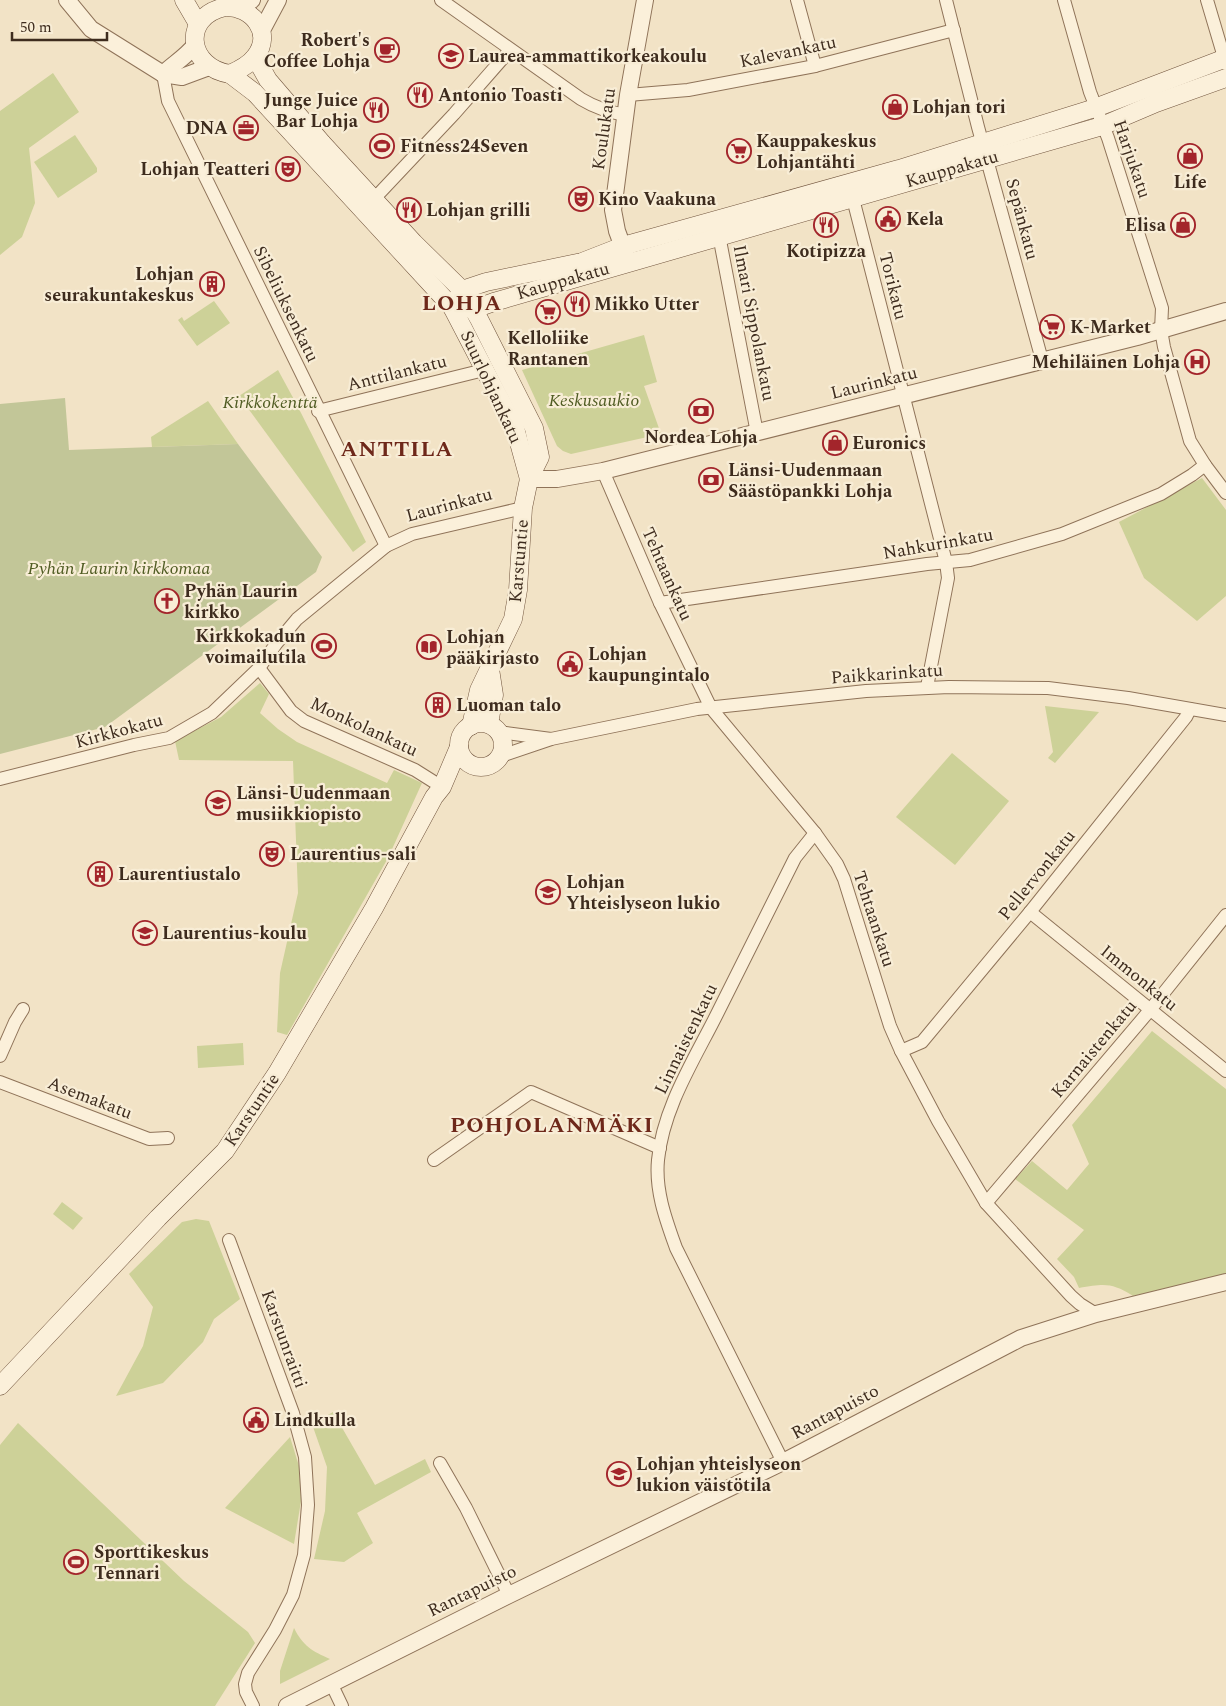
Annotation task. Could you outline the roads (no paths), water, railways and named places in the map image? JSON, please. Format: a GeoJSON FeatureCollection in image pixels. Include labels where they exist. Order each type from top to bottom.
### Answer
{"type":"FeatureCollection","features":[{"type":"Feature","properties":{"kind":"main road"},"geometry":{"type":"LineString","coordinates":[[184,0],[198,24]]}},
{"type":"Feature","properties":{"kind":"main road"},"geometry":{"type":"LineString","coordinates":[[233,4],[247,11],[255,18],[261,32],[260,46],[255,57],[230,74],[208,67],[200,57],[195,45],[194,36],[198,24],[208,13],[233,4]]}},
{"type":"Feature","properties":{"kind":"main road","name":"Suurlohjankatu"},"geometry":{"type":"LineString","coordinates":[[255,57],[268,80],[277,91],[374,200],[462,290],[474,309],[534,428],[540,457],[529,479]]}},
{"type":"Feature","properties":{"kind":"main road","name":"Kauppakatu"},"geometry":{"type":"LineString","coordinates":[[986,151],[1095,108],[1225,61]]}},
{"type":"Feature","properties":{"kind":"main road","name":"Suurlohjankatu"},"geometry":{"type":"LineString","coordinates":[[230,74],[255,93],[452,307],[515,428],[529,479]]}},
{"type":"Feature","properties":{"kind":"main road","name":"Kauppakatu"},"geometry":{"type":"LineString","coordinates":[[452,307],[474,309],[626,254],[986,151],[1102,126],[1148,106],[1226,78]]}},
{"type":"Feature","properties":{"kind":"main road","name":"Kauppakatu"},"geometry":{"type":"LineString","coordinates":[[462,290],[486,282],[626,254]]}},
{"type":"Feature","properties":{"kind":"main road"},"geometry":{"type":"LineString","coordinates":[[452,307],[462,290]]}},
{"type":"Feature","properties":{"kind":"main road","name":"Karstuntie"},"geometry":{"type":"LineString","coordinates":[[470,726],[478,690],[490,669],[512,619],[518,590],[523,508],[529,479]]}},
{"type":"Feature","properties":{"kind":"main road"},"geometry":{"type":"LineString","coordinates":[[490,669],[494,695],[494,728],[504,744],[501,756],[492,765],[480,768],[463,759],[459,747],[462,735],[470,726],[483,723],[494,728]]}},
{"type":"Feature","properties":{"kind":"main road","name":"Karstuntie"},"geometry":{"type":"LineString","coordinates":[[0,1386],[158,1218],[225,1151],[277,1073],[374,908],[434,797],[442,787],[459,747]]}},
{"type":"Feature","properties":{"kind":"main road","name":"Karstuntie"},"geometry":{"type":"LineString","coordinates":[[442,787],[480,768]]}},
{"type":"Feature","properties":{"kind":"street"},"geometry":{"type":"LineString","coordinates":[[67,0],[91,29],[163,74],[182,77],[208,67]]}},
{"type":"Feature","properties":{"kind":"street"},"geometry":{"type":"LineString","coordinates":[[261,32],[278,0]]}},
{"type":"Feature","properties":{"kind":"street"},"geometry":{"type":"LineString","coordinates":[[441,0],[581,99],[597,108],[625,115]]}},
{"type":"Feature","properties":{"kind":"street","name":"Koulukatu"},"geometry":{"type":"LineString","coordinates":[[626,254],[613,210],[628,95],[646,0]]}},
{"type":"Feature","properties":{"kind":"street"},"geometry":{"type":"LineString","coordinates":[[797,0],[815,66]]}},
{"type":"Feature","properties":{"kind":"street","name":"Sepänkatu"},"geometry":{"type":"LineString","coordinates":[[946,0],[1042,360]]}},
{"type":"Feature","properties":{"kind":"street","name":"Harjukatu"},"geometry":{"type":"LineString","coordinates":[[1064,0],[1095,108],[1121,180],[1162,308],[1161,330],[1164,347],[1190,441],[1226,493]]}},
{"type":"Feature","properties":{"kind":"street"},"geometry":{"type":"LineString","coordinates":[[1207,0],[1225,61]]}},
{"type":"Feature","properties":{"kind":"street","name":"Kalevankatu"},"geometry":{"type":"LineString","coordinates":[[628,95],[688,90],[815,66],[954,30]]}},
{"type":"Feature","properties":{"kind":"street"},"geometry":{"type":"LineString","coordinates":[[163,74],[174,63],[186,57],[195,45]]}},
{"type":"Feature","properties":{"kind":"street"},"geometry":{"type":"LineString","coordinates":[[374,200],[454,114],[510,50]]}},
{"type":"Feature","properties":{"kind":"street","name":"Sibeliuksenkatu"},"geometry":{"type":"LineString","coordinates":[[163,74],[168,101],[318,411],[386,546]]}},
{"type":"Feature","properties":{"kind":"street","name":"Torikatu"},"geometry":{"type":"LineString","coordinates":[[850,191],[903,396]]}},
{"type":"Feature","properties":{"kind":"street","name":"Ilmari Sippolankatu"},"geometry":{"type":"LineString","coordinates":[[717,228],[757,433]]}},
{"type":"Feature","properties":{"kind":"street","name":"Laurinkatu"},"geometry":{"type":"LineString","coordinates":[[529,479],[557,479],[603,471],[1161,330],[1226,311]]}},
{"type":"Feature","properties":{"kind":"street","name":"Anttilankatu"},"geometry":{"type":"LineString","coordinates":[[318,411],[484,370]]}},
{"type":"Feature","properties":{"kind":"street"},"geometry":{"type":"LineString","coordinates":[[903,396],[946,562],[948,578],[926,687]]}},
{"type":"Feature","properties":{"kind":"street","name":"Nahkurinkatu"},"geometry":{"type":"LineString","coordinates":[[660,603],[970,560],[1062,534],[1161,494],[1205,465]]}},
{"type":"Feature","properties":{"kind":"street","name":"Tehtaankatu"},"geometry":{"type":"LineString","coordinates":[[603,471],[660,603],[711,708],[814,833],[837,864],[844,879],[890,1026],[938,1121],[986,1203],[1071,1296],[1096,1314]]}},
{"type":"Feature","properties":{"kind":"street","name":"Laurinkatu"},"geometry":{"type":"LineString","coordinates":[[386,546],[412,534],[523,508]]}},
{"type":"Feature","properties":{"kind":"street","name":"Kirkkokatu"},"geometry":{"type":"LineString","coordinates":[[0,779],[169,738],[212,713],[259,668],[276,644],[298,619],[386,546]]}},
{"type":"Feature","properties":{"kind":"street","name":"Monkolankatu"},"geometry":{"type":"LineString","coordinates":[[259,668],[291,711],[304,721],[415,770],[442,787]]}},
{"type":"Feature","properties":{"kind":"street","name":"Paikkarinkatu"},"geometry":{"type":"LineString","coordinates":[[501,756],[551,739],[697,709],[866,690],[926,687],[1048,688],[1128,698],[1226,715]]}},
{"type":"Feature","properties":{"kind":"street","name":"Pellervonkatu"},"geometry":{"type":"LineString","coordinates":[[901,1051],[922,1042],[1030,912],[1186,717],[1190,709]]}},
{"type":"Feature","properties":{"kind":"street","name":"Paikkarinkatu"},"geometry":{"type":"LineString","coordinates":[[494,728],[551,739]]}},
{"type":"Feature","properties":{"kind":"street","name":"Linnaistenkatu"},"geometry":{"type":"LineString","coordinates":[[784,1462],[676,1248],[665,1217],[658,1176],[662,1134],[685,1076],[795,858],[814,833]]}},
{"type":"Feature","properties":{"kind":"street","name":"Immonkatu"},"geometry":{"type":"LineString","coordinates":[[1030,912],[1226,1070]]}},
{"type":"Feature","properties":{"kind":"street","name":"Karnaistenkatu"},"geometry":{"type":"LineString","coordinates":[[986,1203],[1150,1010],[1226,915]]}},
{"type":"Feature","properties":{"kind":"street"},"geometry":{"type":"LineString","coordinates":[[0,1056],[23,1009]]}},
{"type":"Feature","properties":{"kind":"street","name":"Asemakatu"},"geometry":{"type":"LineString","coordinates":[[0,1082],[149,1139],[168,1138]]}},
{"type":"Feature","properties":{"kind":"street"},"geometry":{"type":"LineString","coordinates":[[434,1160],[531,1092],[660,1148]]}},
{"type":"Feature","properties":{"kind":"street","name":"Karstunraitti"},"geometry":{"type":"LineString","coordinates":[[229,1240],[293,1413],[305,1457],[308,1505],[304,1555],[293,1595],[275,1630],[248,1673],[245,1684],[246,1692],[253,1706]]}},
{"type":"Feature","properties":{"kind":"street","name":"Rantapuisto"},"geometry":{"type":"LineString","coordinates":[[288,1706],[509,1595],[784,1462],[1020,1338],[1096,1314],[1226,1282]]}},
{"type":"Feature","properties":{"kind":"street"},"geometry":{"type":"LineString","coordinates":[[440,1463],[466,1508],[509,1595]]}},
{"type":"Feature","properties":{"kind":"street"},"geometry":{"type":"LineString","coordinates":[[331,1683],[342,1706]]}},
{"type":"Feature","properties":{"kind":"place","name":"Robert's Coffee Lohja"},"geometry":{"type":"Point","coordinates":[387,50]}},
{"type":"Feature","properties":{"kind":"place","name":"Laurea-ammattikorkeakoulu"},"geometry":{"type":"Point","coordinates":[451,56]}},
{"type":"Feature","properties":{"kind":"place","name":"Antonio Toasti"},"geometry":{"type":"Point","coordinates":[420,95]}},
{"type":"Feature","properties":{"kind":"place","name":"Lohjan tori"},"geometry":{"type":"Point","coordinates":[895,107]}},
{"type":"Feature","properties":{"kind":"place","name":"Junge Juice Bar Lohja"},"geometry":{"type":"Point","coordinates":[376,110]}},
{"type":"Feature","properties":{"kind":"place","name":"DNA"},"geometry":{"type":"Point","coordinates":[246,128]}},
{"type":"Feature","properties":{"kind":"place","name":"Fitness24Seven"},"geometry":{"type":"Point","coordinates":[382,146]}},
{"type":"Feature","properties":{"kind":"place","name":"Kauppakeskus Lohjantähti"},"geometry":{"type":"Point","coordinates":[739,151]}},
{"type":"Feature","properties":{"kind":"place","name":"Life"},"geometry":{"type":"Point","coordinates":[1190,156]}},
{"type":"Feature","properties":{"kind":"place","name":"Lohjan Teatteri"},"geometry":{"type":"Point","coordinates":[288,169]}},
{"type":"Feature","properties":{"kind":"place","name":"Kino Vaakuna"},"geometry":{"type":"Point","coordinates":[581,199]}},
{"type":"Feature","properties":{"kind":"place","name":"Lohjan grilli"},"geometry":{"type":"Point","coordinates":[409,210]}},
{"type":"Feature","properties":{"kind":"place","name":"Kela"},"geometry":{"type":"Point","coordinates":[888,219]}},
{"type":"Feature","properties":{"kind":"place","name":"Kotipizza"},"geometry":{"type":"Point","coordinates":[826,225]}},
{"type":"Feature","properties":{"kind":"place","name":"Elisa"},"geometry":{"type":"Point","coordinates":[1183,225]}},
{"type":"Feature","properties":{"kind":"place","name":"Lohjan seurakuntakeskus"},"geometry":{"type":"Point","coordinates":[212,284]}},
{"type":"Feature","properties":{"kind":"place","name":"Mikko Utter"},"geometry":{"type":"Point","coordinates":[577,304]}},
{"type":"Feature","properties":{"kind":"place","name":"Kelloliike Rantanen"},"geometry":{"type":"Point","coordinates":[548,312]}},
{"type":"Feature","properties":{"kind":"place","name":"K-Market"},"geometry":{"type":"Point","coordinates":[1052,327]}},
{"type":"Feature","properties":{"kind":"place","name":"Mehiläinen Lohja"},"geometry":{"type":"Point","coordinates":[1197,362]}},
{"type":"Feature","properties":{"kind":"place","name":"Nordea Lohja"},"geometry":{"type":"Point","coordinates":[701,411]}},
{"type":"Feature","properties":{"kind":"place","name":"Euronics"},"geometry":{"type":"Point","coordinates":[835,443]}},
{"type":"Feature","properties":{"kind":"place","name":"Länsi-Uudenmaan Säästöpankki Lohja"},"geometry":{"type":"Point","coordinates":[711,480]}},
{"type":"Feature","properties":{"kind":"place","name":"Pyhän Laurin kirkko"},"geometry":{"type":"Point","coordinates":[167,601]}},
{"type":"Feature","properties":{"kind":"place","name":"Kirkkokadun voimailutila"},"geometry":{"type":"Point","coordinates":[324,646]}},
{"type":"Feature","properties":{"kind":"place","name":"Lohjan pääkirjasto"},"geometry":{"type":"Point","coordinates":[429,647]}},
{"type":"Feature","properties":{"kind":"place","name":"Lohjan kaupungintalo"},"geometry":{"type":"Point","coordinates":[570,664]}},
{"type":"Feature","properties":{"kind":"place","name":"Luoman talo"},"geometry":{"type":"Point","coordinates":[438,705]}},
{"type":"Feature","properties":{"kind":"place","name":"Länsi-Uudenmaan musiikkiopisto"},"geometry":{"type":"Point","coordinates":[218,803]}},
{"type":"Feature","properties":{"kind":"place","name":"Laurentius-sali"},"geometry":{"type":"Point","coordinates":[272,854]}},
{"type":"Feature","properties":{"kind":"place","name":"Laurentiustalo"},"geometry":{"type":"Point","coordinates":[100,874]}},
{"type":"Feature","properties":{"kind":"place","name":"Lohjan Yhteislyseon lukio"},"geometry":{"type":"Point","coordinates":[548,892]}},
{"type":"Feature","properties":{"kind":"place","name":"Laurentius-koulu"},"geometry":{"type":"Point","coordinates":[145,933]}},
{"type":"Feature","properties":{"kind":"place","name":"Lindkulla"},"geometry":{"type":"Point","coordinates":[256,1420]}},
{"type":"Feature","properties":{"kind":"place","name":"Lohjan yhteislyseon lukion väistötila"},"geometry":{"type":"Point","coordinates":[619,1474]}},
{"type":"Feature","properties":{"kind":"place","name":"Sporttikeskus Tennari"},"geometry":{"type":"Point","coordinates":[76,1562]}},
{"type":"Feature","properties":{"kind":"district","name":"LOHJA"},"geometry":{"type":"Point","coordinates":[462,303]}},
{"type":"Feature","properties":{"kind":"district","name":"ANTTILA"},"geometry":{"type":"Point","coordinates":[397,449]}},
{"type":"Feature","properties":{"kind":"district","name":"POHJOLANMÄKI"},"geometry":{"type":"Point","coordinates":[552,1125]}},
{"type":"Feature","properties":{"kind":"park label","name":"Keskusaukio"},"geometry":{"type":"Point","coordinates":[594,400]}},
{"type":"Feature","properties":{"kind":"park label","name":"Kirkkokenttä"},"geometry":{"type":"Point","coordinates":[270,402]}},
{"type":"Feature","properties":{"kind":"park label","name":"Pyhän Laurin kirkkomaa"},"geometry":{"type":"Point","coordinates":[119,568]}}]}
